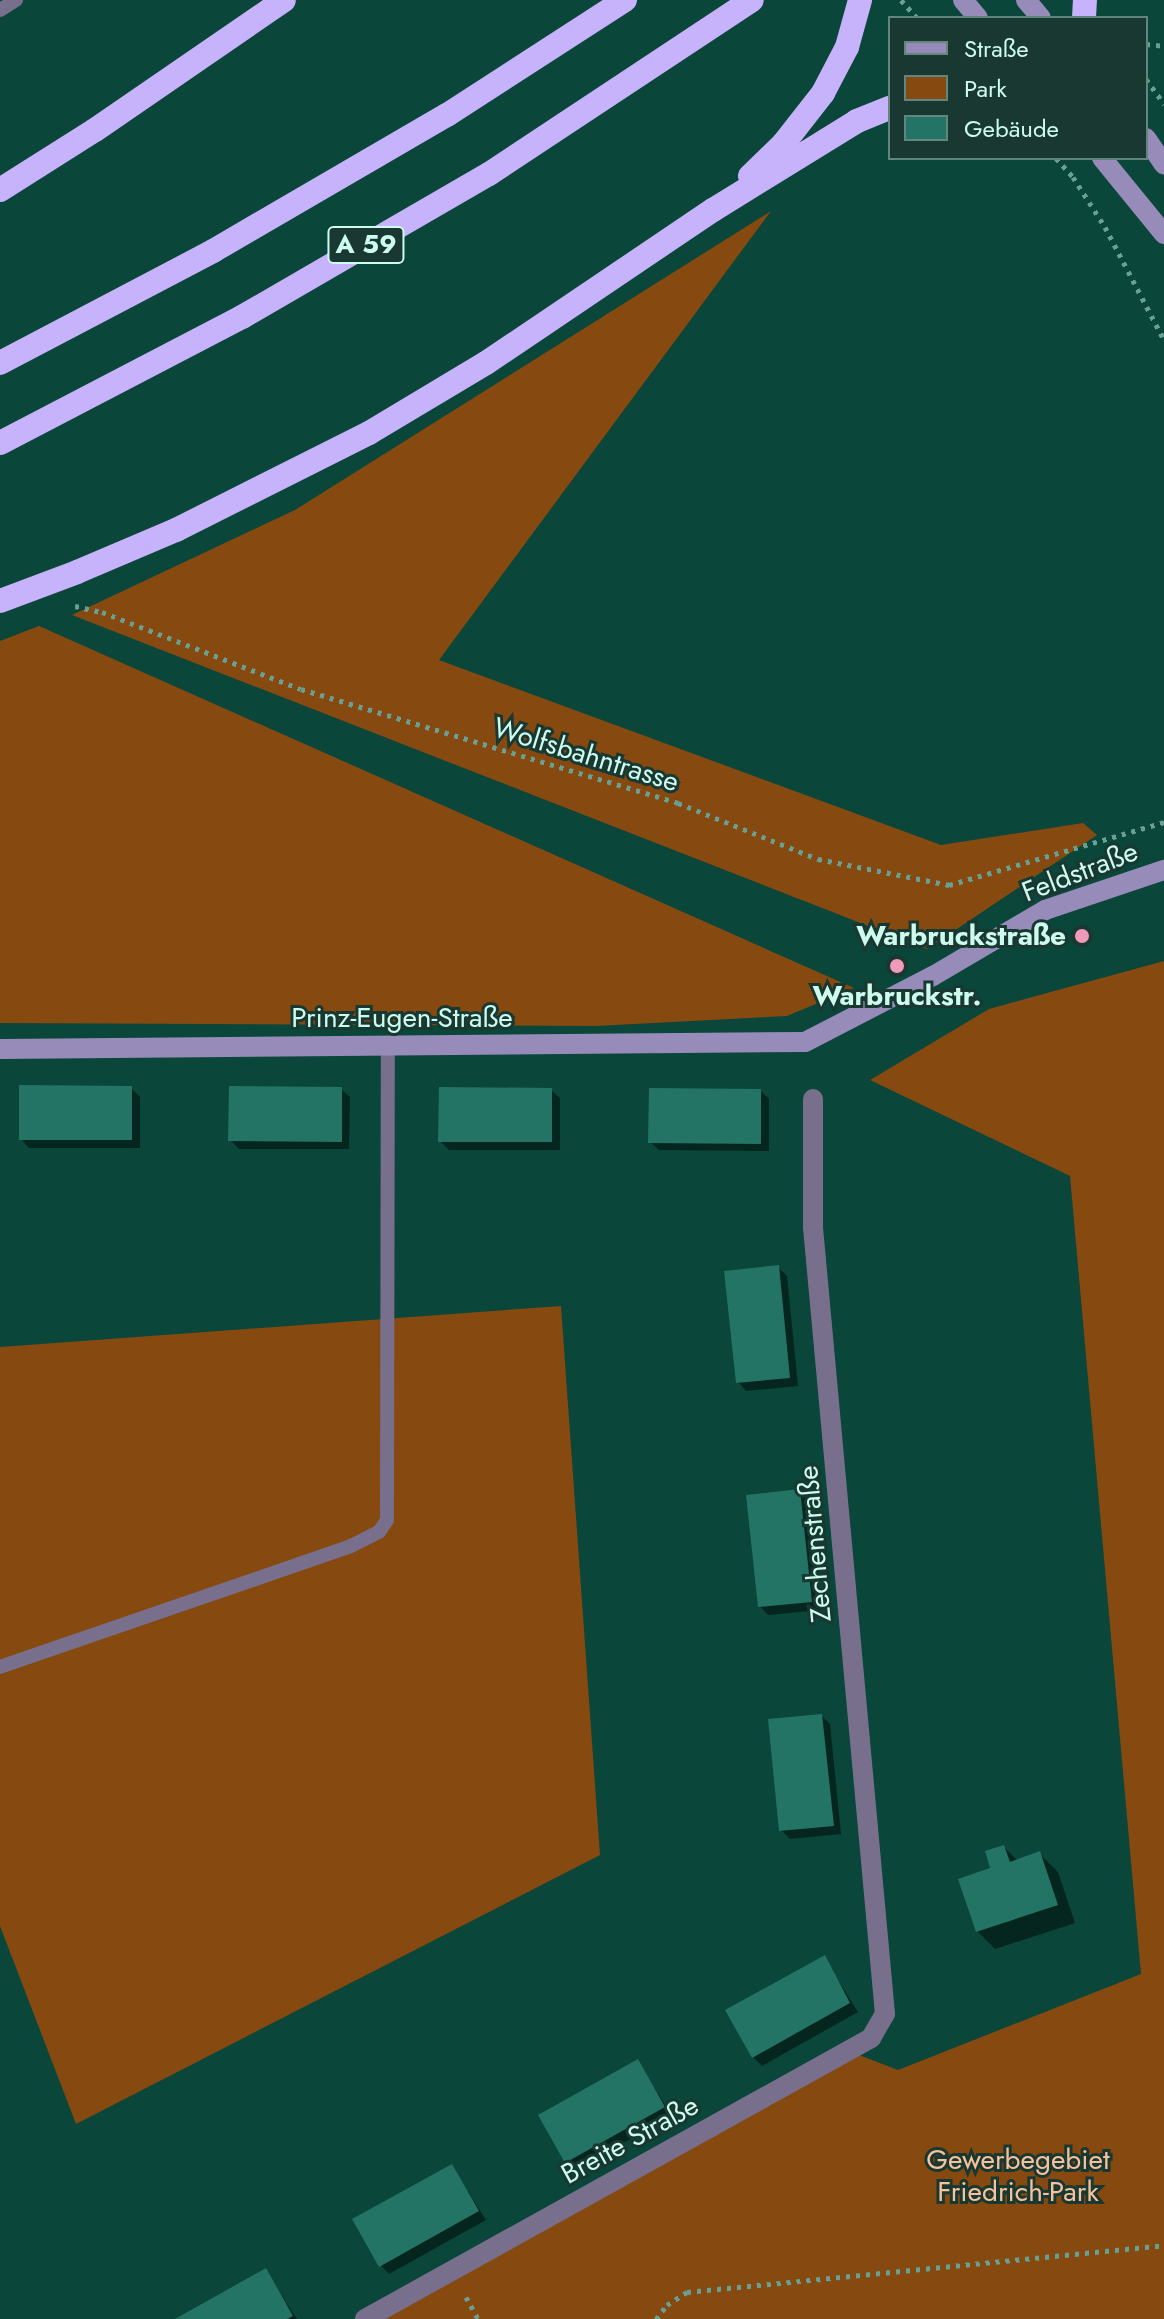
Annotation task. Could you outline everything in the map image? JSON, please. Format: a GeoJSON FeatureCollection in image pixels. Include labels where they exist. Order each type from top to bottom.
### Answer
{"type":"FeatureCollection","features":[{"type":"Feature","properties":{"kind":"highway"},"geometry":{"type":"LineString","coordinates":[[0,190],[95,130],[284,0]]}},
{"type":"Feature","properties":{"kind":"highway","name":"A 59"},"geometry":{"type":"LineString","coordinates":[[0,363],[213,251],[351,171],[447,115],[625,0]]}},
{"type":"Feature","properties":{"kind":"highway","name":"A 59"},"geometry":{"type":"LineString","coordinates":[[0,443],[242,317],[489,174],[752,0]]}},
{"type":"Feature","properties":{"kind":"highway"},"geometry":{"type":"LineString","coordinates":[[713,210],[784,143],[823,93],[847,47],[860,0]]}},
{"type":"Feature","properties":{"kind":"highway"},"geometry":{"type":"LineString","coordinates":[[0,601],[176,530],[369,433],[486,363],[713,210],[857,121],[888,109]]}},
{"type":"Feature","properties":{"kind":"street"},"geometry":{"type":"LineString","coordinates":[[963,0],[976,16]]}},
{"type":"Feature","properties":{"kind":"street"},"geometry":{"type":"LineString","coordinates":[[1026,0],[1039,16]]}},
{"type":"Feature","properties":{"kind":"street"},"geometry":{"type":"LineString","coordinates":[[1148,141],[1164,165]]}},
{"type":"Feature","properties":{"kind":"street"},"geometry":{"type":"LineString","coordinates":[[1104,160],[1164,234]]}},
{"type":"Feature","properties":{"kind":"street","name":"Feldstraße"},"geometry":{"type":"LineString","coordinates":[[805,1042],[933,976],[1045,910],[1164,870]]}},
{"type":"Feature","properties":{"kind":"street","name":"Prinz-Eugen-Straße"},"geometry":{"type":"LineString","coordinates":[[0,1049],[805,1042]]}},
{"type":"Feature","properties":{"kind":"street","name":"Zechenstraße"},"geometry":{"type":"LineString","coordinates":[[813,1099],[813,1227],[885,1984]]}},
{"type":"Feature","properties":{"kind":"street","name":"Breite Straße"},"geometry":{"type":"LineString","coordinates":[[365,2319],[871,2038],[885,2014],[885,1984]]}},
{"type":"Feature","properties":{"kind":"lane"},"geometry":{"type":"LineString","coordinates":[[0,10],[16,0]]}},
{"type":"Feature","properties":{"kind":"lane"},"geometry":{"type":"LineString","coordinates":[[0,1667],[351,1546],[379,1532],[387,1520],[388,1046]]}},
{"type":"Feature","properties":{"kind":"path"},"geometry":{"type":"LineString","coordinates":[[901,0],[915,16]]}},
{"type":"Feature","properties":{"kind":"path"},"geometry":{"type":"LineString","coordinates":[[1148,82],[1164,104]]}},
{"type":"Feature","properties":{"kind":"path"},"geometry":{"type":"LineString","coordinates":[[1058,160],[1073,177],[1105,227],[1164,340]]}},
{"type":"Feature","properties":{"kind":"path","name":"Wolfsbahntrasse"},"geometry":{"type":"LineString","coordinates":[[73,605],[102,612],[301,689],[678,803],[818,859],[949,885],[1164,822]]}},
{"type":"Feature","properties":{"kind":"path"},"geometry":{"type":"LineString","coordinates":[[656,2319],[667,2305],[687,2292],[1164,2245]]}},
{"type":"Feature","properties":{"kind":"green space"},"geometry":{"type":"Polygon","coordinates":[[[771,211],[439,660],[941,845],[1083,823],[1097,835],[927,949],[72,615],[295,510],[771,211]]]}},
{"type":"Feature","properties":{"kind":"green space"},"geometry":{"type":"Polygon","coordinates":[[[39,626],[854,988],[787,1016],[596,1026],[0,1023],[0,641],[39,626]]]}},
{"type":"Feature","properties":{"kind":"green space","name":"Gewerbegebiet Friedrich-Park"},"geometry":{"type":"Polygon","coordinates":[[[1164,961],[1164,2319],[380,2319],[854,2053],[898,2070],[1141,1974],[1070,1176],[870,1080],[989,1009],[1164,961]]]}},
{"type":"Feature","properties":{"kind":"green space"},"geometry":{"type":"Polygon","coordinates":[[[561,1306],[600,1855],[76,2124],[0,1926],[0,1347],[561,1306]]]}},
{"type":"Feature","properties":{"kind":"building"},"geometry":{"type":"Polygon","coordinates":[[[19,1085],[132,1086],[132,1140],[19,1140],[19,1085]]]}},
{"type":"Feature","properties":{"kind":"building"},"geometry":{"type":"Polygon","coordinates":[[[229,1086],[342,1087],[342,1142],[228,1141],[229,1086]]]}},
{"type":"Feature","properties":{"kind":"building"},"geometry":{"type":"Polygon","coordinates":[[[439,1087],[552,1088],[552,1142],[438,1142],[439,1087]]]}},
{"type":"Feature","properties":{"kind":"building"},"geometry":{"type":"Polygon","coordinates":[[[649,1088],[761,1089],[761,1144],[648,1143],[649,1088]]]}},
{"type":"Feature","properties":{"kind":"building"},"geometry":{"type":"Polygon","coordinates":[[[779,1265],[790,1378],[736,1383],[724,1271],[779,1265]]]}},
{"type":"Feature","properties":{"kind":"building"},"geometry":{"type":"Polygon","coordinates":[[[800,1489],[812,1602],[758,1607],[746,1495],[800,1489]]]}},
{"type":"Feature","properties":{"kind":"building"},"geometry":{"type":"Polygon","coordinates":[[[822,1714],[834,1826],[779,1831],[768,1719],[822,1714]]]}},
{"type":"Feature","properties":{"kind":"building"},"geometry":{"type":"Polygon","coordinates":[[[1004,1845],[1010,1862],[1040,1851],[1058,1905],[976,1932],[958,1879],[990,1868],[985,1851],[1004,1845]]]}},
{"type":"Feature","properties":{"kind":"building"},"geometry":{"type":"Polygon","coordinates":[[[825,1955],[850,2003],[752,2058],[725,2010],[825,1955]]]}},
{"type":"Feature","properties":{"kind":"building"},"geometry":{"type":"Polygon","coordinates":[[[638,2059],[665,2107],[565,2163],[538,2115],[638,2059]]]}},
{"type":"Feature","properties":{"kind":"building"},"geometry":{"type":"Polygon","coordinates":[[[452,2164],[479,2211],[379,2267],[352,2219],[452,2164]]]}},
{"type":"Feature","properties":{"kind":"building"},"geometry":{"type":"Polygon","coordinates":[[[266,2268],[293,2316],[287,2319],[175,2319],[266,2268]]]}},
{"type":"Feature","properties":{"kind":"place","name":"Warbruckstraße"},"geometry":{"type":"Point","coordinates":[1082,936]}},
{"type":"Feature","properties":{"kind":"place","name":"Warbruckstr."},"geometry":{"type":"Point","coordinates":[897,966]}}]}
